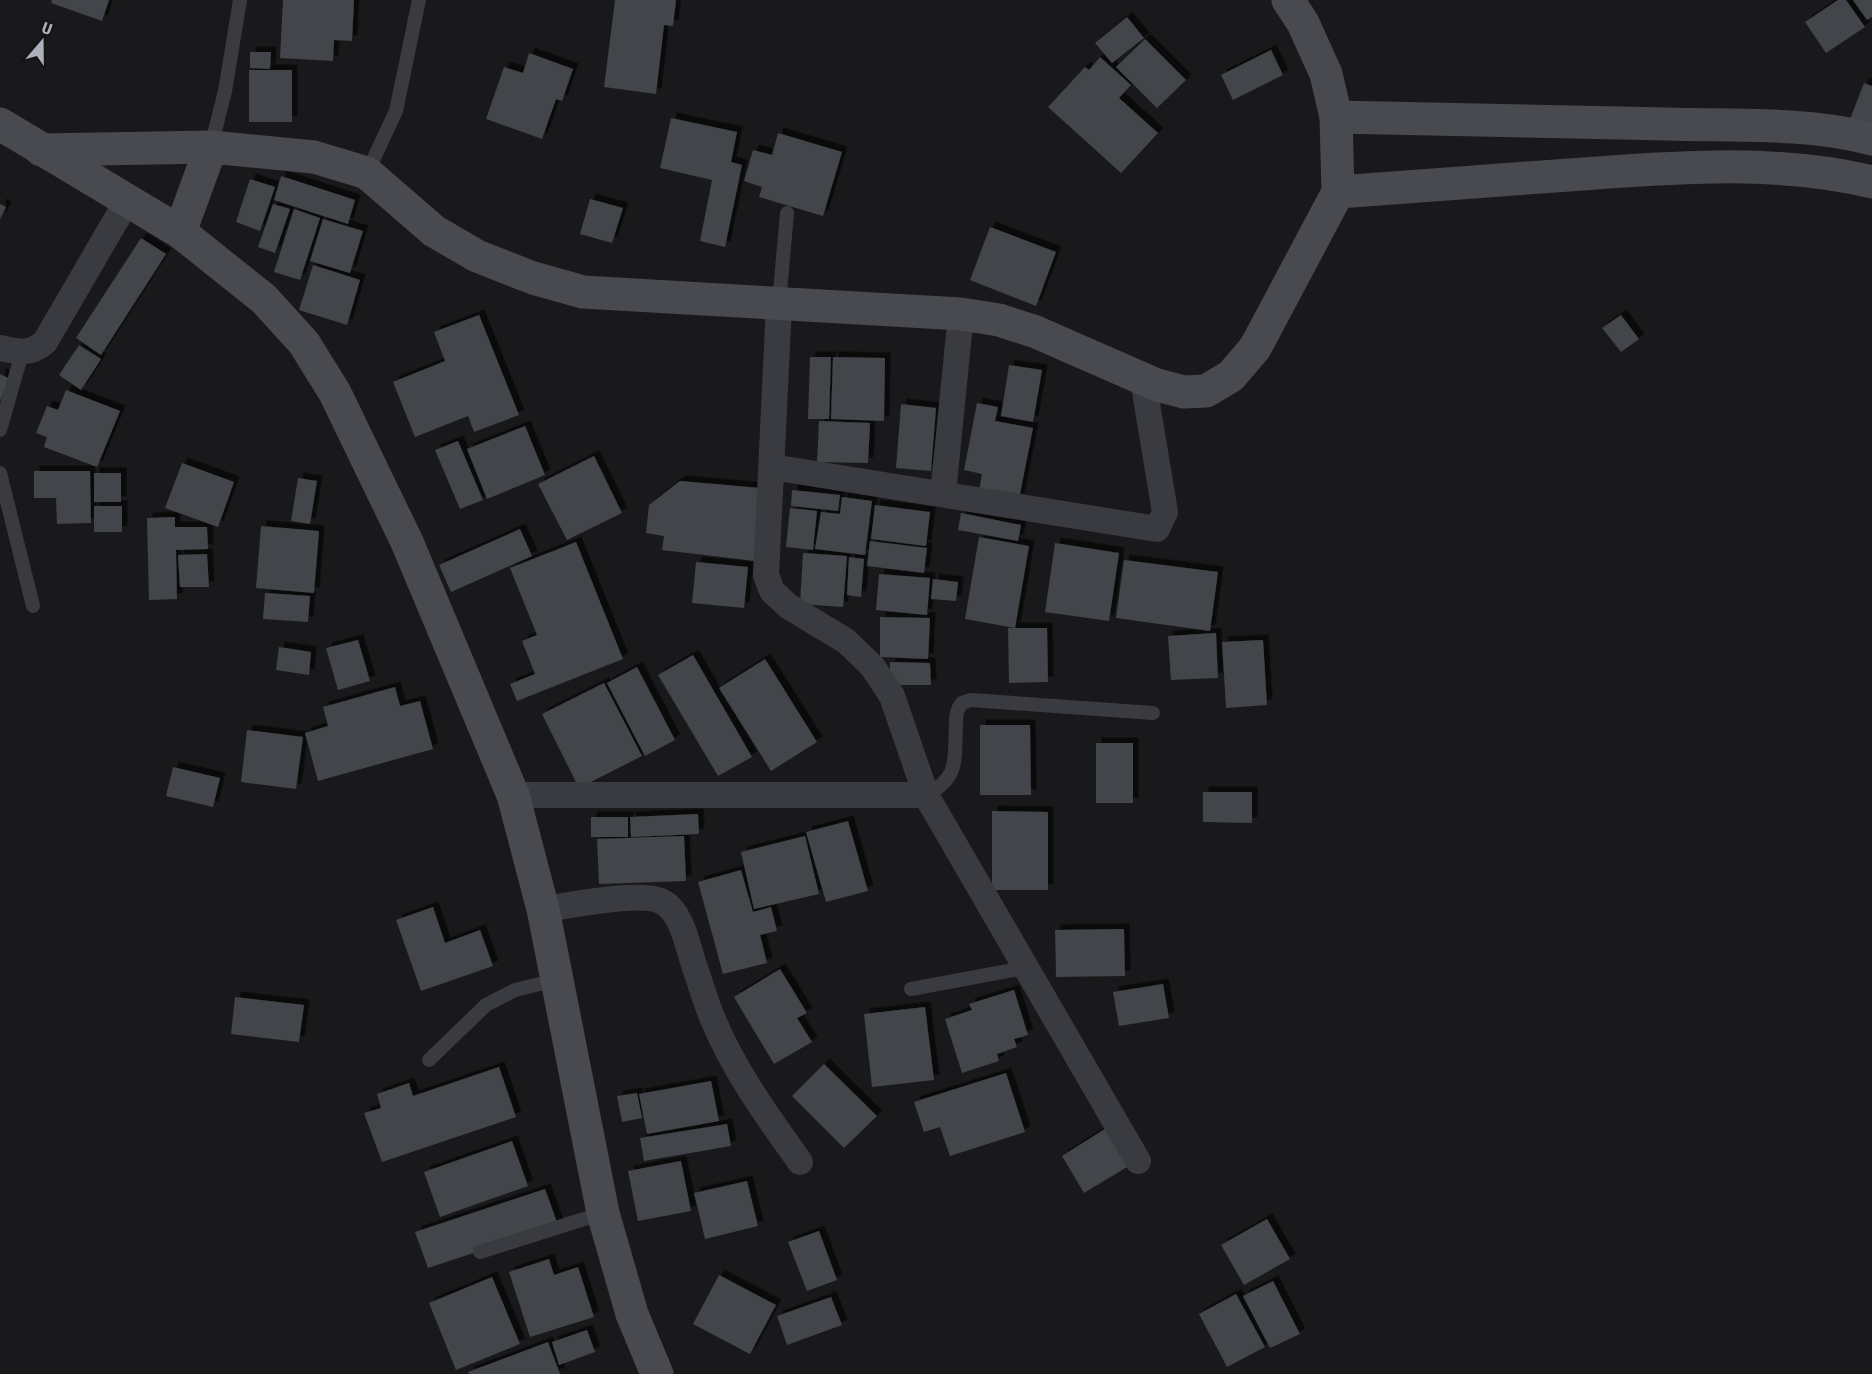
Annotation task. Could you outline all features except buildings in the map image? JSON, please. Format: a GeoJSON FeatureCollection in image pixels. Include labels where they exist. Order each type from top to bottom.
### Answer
{"type":"FeatureCollection","features":[{"type":"Feature","properties":{"kind":"street"},"geometry":{"type":"LineString","coordinates":[[41,150],[211,147],[314,157],[367,173],[434,231],[477,256],[533,278],[583,292],[961,314],[999,320],[1036,332],[1143,380],[1184,392],[1206,391],[1231,376],[1255,348],[1338,192],[1336,117],[1326,74],[1303,23],[1288,0]]}},
{"type":"Feature","properties":{"kind":"street"},"geometry":{"type":"LineString","coordinates":[[1336,117],[1803,129],[1855,134],[1872,139]]}},
{"type":"Feature","properties":{"kind":"street"},"geometry":{"type":"LineString","coordinates":[[0,124],[180,232],[264,299],[304,343],[335,393],[407,542],[513,795],[543,909],[603,1213],[632,1314],[657,1374]]}},
{"type":"Feature","properties":{"kind":"street"},"geometry":{"type":"LineString","coordinates":[[180,232],[211,147]]}},
{"type":"Feature","properties":{"kind":"street"},"geometry":{"type":"LineString","coordinates":[[1338,192],[1651,169],[1775,168],[1846,176],[1872,182]]}},
{"type":"Feature","properties":{"kind":"street"},"geometry":{"type":"LineString","coordinates":[[11,350],[35,351],[45,342],[127,201]]}},
{"type":"Feature","properties":{"kind":"street"},"geometry":{"type":"LineString","coordinates":[[779,305],[766,575],[772,591],[788,606],[846,641],[872,666],[892,696],[926,795],[1024,968],[1138,1161]]}},
{"type":"Feature","properties":{"kind":"street"},"geometry":{"type":"LineString","coordinates":[[943,494],[961,314]]}},
{"type":"Feature","properties":{"kind":"street"},"geometry":{"type":"LineString","coordinates":[[772,468],[1157,529],[1165,513],[1143,380]]}},
{"type":"Feature","properties":{"kind":"street"},"geometry":{"type":"LineString","coordinates":[[513,795],[926,795]]}},
{"type":"Feature","properties":{"kind":"street"},"geometry":{"type":"LineString","coordinates":[[543,909],[641,897],[661,902],[670,908],[681,927],[712,1017],[733,1060],[761,1108],[800,1162]]}},
{"type":"Feature","properties":{"kind":"lane"},"geometry":{"type":"LineString","coordinates":[[211,147],[225,91],[240,0]]}},
{"type":"Feature","properties":{"kind":"lane"},"geometry":{"type":"LineString","coordinates":[[367,173],[396,111],[419,0]]}},
{"type":"Feature","properties":{"kind":"lane"},"geometry":{"type":"LineString","coordinates":[[779,305],[788,213]]}},
{"type":"Feature","properties":{"kind":"lane"},"geometry":{"type":"LineString","coordinates":[[0,430],[11,350]]}},
{"type":"Feature","properties":{"kind":"lane"},"geometry":{"type":"LineString","coordinates":[[0,473],[33,606]]}},
{"type":"Feature","properties":{"kind":"lane"},"geometry":{"type":"LineString","coordinates":[[926,795],[948,781],[953,771],[956,714],[962,703],[971,700],[1153,713]]}},
{"type":"Feature","properties":{"kind":"lane"},"geometry":{"type":"LineString","coordinates":[[911,989],[1024,968]]}},
{"type":"Feature","properties":{"kind":"lane"},"geometry":{"type":"LineString","coordinates":[[429,1060],[486,1005],[515,990],[556,980]]}},
{"type":"Feature","properties":{"kind":"lane"},"geometry":{"type":"LineString","coordinates":[[480,1252],[603,1213]]}}]}
